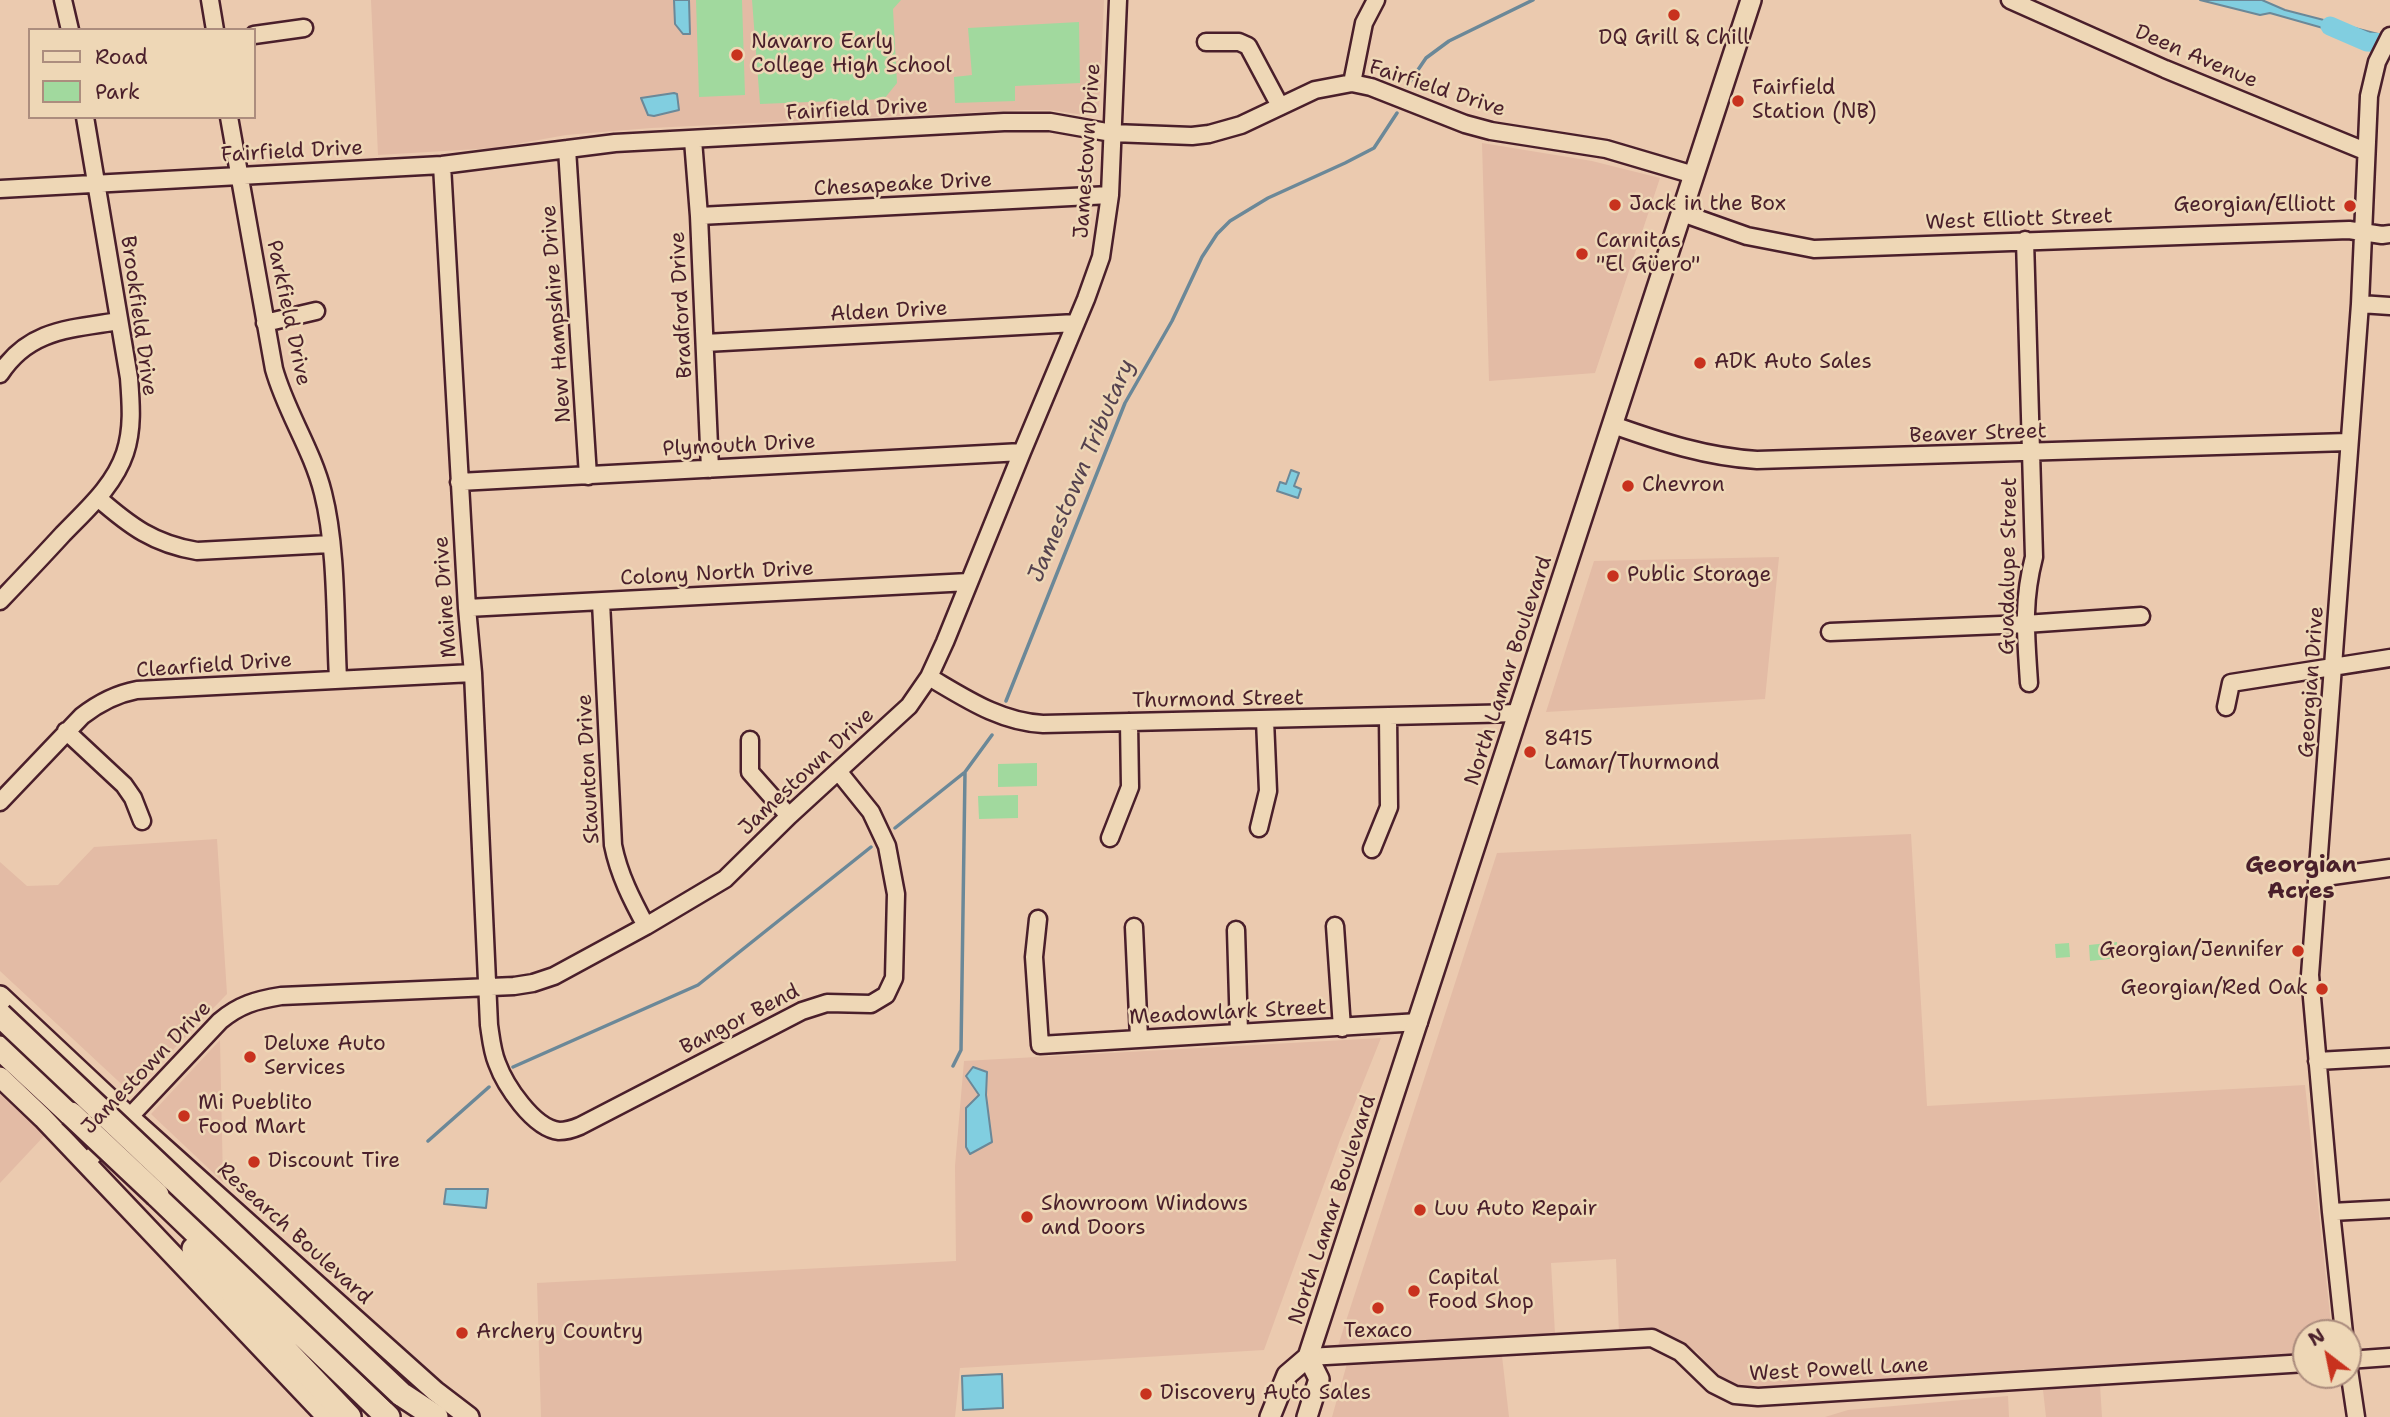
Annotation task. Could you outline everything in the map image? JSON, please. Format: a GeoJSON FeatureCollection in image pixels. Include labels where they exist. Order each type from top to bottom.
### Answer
{"type":"FeatureCollection","features":[{"type":"Feature","properties":{"kind":"highway"},"geometry":{"type":"LineString","coordinates":[[0,1015],[425,1417]]}},
{"type":"Feature","properties":{"kind":"highway"},"geometry":{"type":"LineString","coordinates":[[0,1048],[388,1417]]}},
{"type":"Feature","properties":{"kind":"highway"},"geometry":{"type":"LineString","coordinates":[[157,1195],[175,1228],[349,1417]]}},
{"type":"Feature","properties":{"kind":"highway"},"geometry":{"type":"LineString","coordinates":[[401,1394],[436,1417]]}},
{"type":"Feature","properties":{"kind":"main road","name":"North Lamar Boulevard"},"geometry":{"type":"LineString","coordinates":[[1270,1417],[1287,1375],[1308,1357],[1751,0]]}},
{"type":"Feature","properties":{"kind":"main road","name":"Research Boulevard"},"geometry":{"type":"LineString","coordinates":[[0,996],[121,1117],[435,1391],[469,1417]]}},
{"type":"Feature","properties":{"kind":"main road"},"geometry":{"type":"LineString","coordinates":[[0,1077],[86,1163],[327,1417]]}},
{"type":"Feature","properties":{"kind":"main road","name":"North Lamar Boulevard"},"geometry":{"type":"LineString","coordinates":[[1307,1417],[1319,1379],[1308,1357]]}},
{"type":"Feature","properties":{"kind":"street"},"geometry":{"type":"LineString","coordinates":[[63,0],[70,28]]}},
{"type":"Feature","properties":{"kind":"street"},"geometry":{"type":"LineString","coordinates":[[210,0],[215,28]]}},
{"type":"Feature","properties":{"kind":"street","name":"Jamestown Drive"},"geometry":{"type":"LineString","coordinates":[[86,1163],[121,1117],[220,1021],[242,1005],[281,996],[486,988],[533,983],[554,976],[646,926],[725,879],[909,706],[929,677],[1101,257],[1110,195],[1118,0]]}},
{"type":"Feature","properties":{"kind":"street"},"geometry":{"type":"LineString","coordinates":[[1352,83],[1364,23],[1376,0]]}},
{"type":"Feature","properties":{"kind":"street","name":"Deen Avenue"},"geometry":{"type":"LineString","coordinates":[[2010,0],[2365,151]]}},
{"type":"Feature","properties":{"kind":"street"},"geometry":{"type":"LineString","coordinates":[[256,35],[304,28]]}},
{"type":"Feature","properties":{"kind":"street","name":"Georgian Drive"},"geometry":{"type":"LineString","coordinates":[[2342,1319],[2310,975],[2360,304],[2369,96],[2377,62],[2390,36]]}},
{"type":"Feature","properties":{"kind":"street"},"geometry":{"type":"LineString","coordinates":[[1206,42],[1239,42],[1248,46],[1280,106]]}},
{"type":"Feature","properties":{"kind":"street","name":"Fairfield Drive"},"geometry":{"type":"LineString","coordinates":[[0,188],[442,165],[615,143],[1032,122],[1075,125],[1112,133],[1174,137],[1209,134],[1241,125],[1315,90],[1352,83],[1491,131],[1594,147],[1694,175]]}},
{"type":"Feature","properties":{"kind":"street","name":"Brookfield Drive"},"geometry":{"type":"LineString","coordinates":[[0,601],[98,498],[115,475],[124,455],[131,419],[129,378],[85,119]]}},
{"type":"Feature","properties":{"kind":"street","name":"Parkfield Drive"},"geometry":{"type":"LineString","coordinates":[[229,119],[265,323],[279,386],[306,440],[329,519],[338,679]]}},
{"type":"Feature","properties":{"kind":"street","name":"Bradford Drive"},"geometry":{"type":"LineString","coordinates":[[693,140],[710,469]]}},
{"type":"Feature","properties":{"kind":"street","name":"New Hampshire Drive"},"geometry":{"type":"LineString","coordinates":[[567,149],[588,476]]}},
{"type":"Feature","properties":{"kind":"street","name":"Maine Drive"},"geometry":{"type":"LineString","coordinates":[[442,165],[459,482],[473,673],[489,1025]]}},
{"type":"Feature","properties":{"kind":"street","name":"Chesapeake Drive"},"geometry":{"type":"LineString","coordinates":[[699,216],[1110,195]]}},
{"type":"Feature","properties":{"kind":"street","name":"West Elliott Street"},"geometry":{"type":"LineString","coordinates":[[1682,213],[1747,236],[1814,248],[2349,230],[2390,234]]}},
{"type":"Feature","properties":{"kind":"street","name":"Guadalupe Street"},"geometry":{"type":"LineString","coordinates":[[2025,240],[2034,556],[2026,586],[2025,624],[2029,683]]}},
{"type":"Feature","properties":{"kind":"street"},"geometry":{"type":"LineString","coordinates":[[2360,304],[2390,306]]}},
{"type":"Feature","properties":{"kind":"street"},"geometry":{"type":"LineString","coordinates":[[265,323],[316,311]]}},
{"type":"Feature","properties":{"kind":"street"},"geometry":{"type":"LineString","coordinates":[[0,374],[18,352],[33,341],[52,333],[119,321]]}},
{"type":"Feature","properties":{"kind":"street","name":"Alden Drive"},"geometry":{"type":"LineString","coordinates":[[705,342],[1076,323]]}},
{"type":"Feature","properties":{"kind":"street","name":"Beaver Street"},"geometry":{"type":"LineString","coordinates":[[1614,425],[1684,449],[1749,460],[2348,442]]}},
{"type":"Feature","properties":{"kind":"street","name":"Plymouth Drive"},"geometry":{"type":"LineString","coordinates":[[459,482],[1021,452]]}},
{"type":"Feature","properties":{"kind":"street"},"geometry":{"type":"LineString","coordinates":[[98,498],[139,531],[176,548],[197,551],[330,544]]}},
{"type":"Feature","properties":{"kind":"street","name":"Colony North Drive"},"geometry":{"type":"LineString","coordinates":[[467,608],[969,582]]}},
{"type":"Feature","properties":{"kind":"street","name":"Staunton Drive"},"geometry":{"type":"LineString","coordinates":[[601,602],[613,845],[626,887],[646,926]]}},
{"type":"Feature","properties":{"kind":"street"},"geometry":{"type":"LineString","coordinates":[[1830,632],[2141,616]]}},
{"type":"Feature","properties":{"kind":"street"},"geometry":{"type":"LineString","coordinates":[[2226,707],[2231,683],[2390,658]]}},
{"type":"Feature","properties":{"kind":"street","name":"Clearfield Drive"},"geometry":{"type":"LineString","coordinates":[[0,802],[66,731],[97,705],[123,693],[473,673]]}},
{"type":"Feature","properties":{"kind":"street","name":"Thurmond Street"},"geometry":{"type":"LineString","coordinates":[[929,677],[980,707],[1024,723],[1519,713]]}},
{"type":"Feature","properties":{"kind":"street"},"geometry":{"type":"LineString","coordinates":[[1372,849],[1389,807],[1388,717]]}},
{"type":"Feature","properties":{"kind":"street"},"geometry":{"type":"LineString","coordinates":[[1259,828],[1268,790],[1265,720]]}},
{"type":"Feature","properties":{"kind":"street"},"geometry":{"type":"LineString","coordinates":[[1110,838],[1130,787],[1129,722]]}},
{"type":"Feature","properties":{"kind":"street"},"geometry":{"type":"LineString","coordinates":[[66,731],[124,785],[133,798],[142,821]]}},
{"type":"Feature","properties":{"kind":"street"},"geometry":{"type":"LineString","coordinates":[[750,740],[750,772],[789,816]]}},
{"type":"Feature","properties":{"kind":"street","name":"Bangor Bend"},"geometry":{"type":"LineString","coordinates":[[489,1025],[496,1063],[511,1089],[522,1105],[542,1125],[561,1131],[580,1126],[802,1011],[827,1003],[862,1004],[878,1001],[886,995],[894,978],[896,894],[892,866],[887,846],[875,819],[838,771]]}},
{"type":"Feature","properties":{"kind":"street"},"geometry":{"type":"LineString","coordinates":[[0,776],[13,788]]}},
{"type":"Feature","properties":{"kind":"street"},"geometry":{"type":"LineString","coordinates":[[2318,878],[2390,868]]}},
{"type":"Feature","properties":{"kind":"street","name":"Meadowlark Street"},"geometry":{"type":"LineString","coordinates":[[1038,919],[1034,957],[1040,1045],[1419,1023]]}},
{"type":"Feature","properties":{"kind":"street"},"geometry":{"type":"LineString","coordinates":[[1335,926],[1342,1028]]}},
{"type":"Feature","properties":{"kind":"street"},"geometry":{"type":"LineString","coordinates":[[1134,927],[1139,1038]]}},
{"type":"Feature","properties":{"kind":"street"},"geometry":{"type":"LineString","coordinates":[[1236,930],[1239,1032]]}},
{"type":"Feature","properties":{"kind":"street"},"geometry":{"type":"LineString","coordinates":[[2318,1061],[2390,1057]]}},
{"type":"Feature","properties":{"kind":"street"},"geometry":{"type":"LineString","coordinates":[[2331,1212],[2390,1209]]}},
{"type":"Feature","properties":{"kind":"street","name":"West Powell Lane"},"geometry":{"type":"LineString","coordinates":[[1308,1357],[1651,1339],[1680,1352],[1713,1384],[1735,1395],[1758,1397],[2292,1364]]}},
{"type":"Feature","properties":{"kind":"street"},"geometry":{"type":"LineString","coordinates":[[2362,1360],[2390,1357]]}},
{"type":"Feature","properties":{"kind":"street"},"geometry":{"type":"LineString","coordinates":[[2352,1389],[2356,1417]]}},
{"type":"Feature","properties":{"kind":"shaded area","name":"Navarro Early College High School"},"geometry":{"type":"Polygon","coordinates":[[[371,0],[1104,0],[1099,111],[1091,116],[1050,110],[1024,110],[651,128],[566,135],[494,148],[378,155],[371,0]]]}},
{"type":"Feature","properties":{"kind":"shaded area"},"geometry":{"type":"Polygon","coordinates":[[[1482,143],[1592,161],[1660,178],[1595,373],[1489,381],[1482,143]]]}},
{"type":"Feature","properties":{"kind":"shaded area"},"geometry":{"type":"Polygon","coordinates":[[[1779,557],[1765,699],[1546,712],[1594,561],[1779,557]]]}},
{"type":"Feature","properties":{"kind":"shaded area"},"geometry":{"type":"Polygon","coordinates":[[[1911,834],[1927,1106],[2305,1085],[2330,1319],[2292,1319],[2292,1354],[1984,1372],[1752,1390],[1715,1377],[1697,1352],[1659,1335],[1619,1333],[1616,1259],[1551,1263],[1555,1334],[1337,1349],[1497,853],[1911,834]]]}},
{"type":"Feature","properties":{"kind":"shaded area"},"geometry":{"type":"Polygon","coordinates":[[[217,839],[227,994],[131,1093],[0,971],[0,862],[27,886],[58,885],[94,847],[217,839]]]}},
{"type":"Feature","properties":{"kind":"shaded area"},"geometry":{"type":"Polygon","coordinates":[[[1381,1038],[1340,1140],[1264,1350],[960,1368],[955,1417],[541,1417],[537,1283],[956,1261],[955,1166],[964,1061],[1381,1038]]]}},
{"type":"Feature","properties":{"kind":"shaded area"},"geometry":{"type":"Polygon","coordinates":[[[220,1040],[223,1182],[151,1114],[220,1040]]]}},
{"type":"Feature","properties":{"kind":"shaded area"},"geometry":{"type":"Polygon","coordinates":[[[0,1091],[45,1135],[0,1183],[0,1091]]]}},
{"type":"Feature","properties":{"kind":"shaded area"},"geometry":{"type":"Polygon","coordinates":[[[1502,1356],[1509,1417],[1332,1417],[1348,1360],[1502,1356]]]}},
{"type":"Feature","properties":{"kind":"shaded area"},"geometry":{"type":"Polygon","coordinates":[[[2100,1385],[2102,1417],[2046,1417],[2043,1390],[2100,1385]]]}},
{"type":"Feature","properties":{"kind":"shaded area"},"geometry":{"type":"Polygon","coordinates":[[[2008,1396],[2009,1417],[1825,1417],[1848,1410],[2008,1396]]]}},
{"type":"Feature","properties":{"kind":"green space"},"geometry":{"type":"Polygon","coordinates":[[[696,0],[742,0],[745,95],[699,97],[696,0]]]}},
{"type":"Feature","properties":{"kind":"green space"},"geometry":{"type":"Polygon","coordinates":[[[752,0],[901,0],[893,9],[897,83],[884,99],[760,104],[752,0]]]}},
{"type":"Feature","properties":{"kind":"green space"},"geometry":{"type":"Polygon","coordinates":[[[1079,22],[1080,83],[1015,86],[1015,101],[955,103],[954,77],[972,75],[968,28],[1079,22]]]}},
{"type":"Feature","properties":{"kind":"green space"},"geometry":{"type":"Polygon","coordinates":[[[1037,763],[1037,786],[998,787],[998,764],[1037,763]]]}},
{"type":"Feature","properties":{"kind":"green space"},"geometry":{"type":"Polygon","coordinates":[[[1018,795],[1018,818],[979,819],[978,796],[1018,795]]]}},
{"type":"Feature","properties":{"kind":"green space"},"geometry":{"type":"Polygon","coordinates":[[[2117,942],[2118,958],[2090,961],[2089,945],[2117,942]]]}},
{"type":"Feature","properties":{"kind":"green space"},"geometry":{"type":"Polygon","coordinates":[[[2069,943],[2070,957],[2056,958],[2055,944],[2069,943]]]}},
{"type":"Feature","properties":{"kind":"water"},"geometry":{"type":"Polygon","coordinates":[[[674,0],[689,0],[690,34],[683,34],[675,24],[674,0]]]}},
{"type":"Feature","properties":{"kind":"water"},"geometry":{"type":"Polygon","coordinates":[[[2200,0],[2262,0],[2285,10],[2390,37],[2390,47],[2270,13],[2260,15],[2200,0]]]}},
{"type":"Feature","properties":{"kind":"water"},"geometry":{"type":"Polygon","coordinates":[[[677,94],[679,110],[648,115],[641,98],[677,94]]]}},
{"type":"Feature","properties":{"kind":"water"},"geometry":{"type":"Polygon","coordinates":[[[1291,470],[1299,473],[1294,486],[1301,489],[1298,498],[1277,491],[1280,482],[1286,484],[1291,470]]]}},
{"type":"Feature","properties":{"kind":"water"},"geometry":{"type":"Polygon","coordinates":[[[973,1067],[987,1072],[986,1095],[992,1142],[970,1154],[966,1147],[966,1108],[979,1095],[966,1076],[973,1067]]]}},
{"type":"Feature","properties":{"kind":"water"},"geometry":{"type":"Polygon","coordinates":[[[446,1189],[488,1189],[486,1208],[444,1204],[446,1189]]]}},
{"type":"Feature","properties":{"kind":"water"},"geometry":{"type":"Polygon","coordinates":[[[1002,1374],[1003,1408],[963,1410],[962,1376],[1002,1374]]]}},
{"type":"Feature","properties":{"kind":"waterway","name":"Jamestown Tributary"},"geometry":{"type":"LineString","coordinates":[[1407,86],[1426,58],[1449,41],[1533,0]]}},
{"type":"Feature","properties":{"kind":"waterway"},"geometry":{"type":"LineString","coordinates":[[2330,26],[2367,42],[2390,43]]}},
{"type":"Feature","properties":{"kind":"waterway","name":"Jamestown Tributary"},"geometry":{"type":"LineString","coordinates":[[1006,701],[1125,403],[1172,321],[1202,257],[1217,234],[1230,221],[1268,198],[1374,148],[1397,113]]}},
{"type":"Feature","properties":{"kind":"waterway","name":"Jamestown Tributary"},"geometry":{"type":"LineString","coordinates":[[895,828],[965,772],[992,735]]}},
{"type":"Feature","properties":{"kind":"waterway"},"geometry":{"type":"LineString","coordinates":[[953,1066],[961,1050],[965,772]]}},
{"type":"Feature","properties":{"kind":"waterway","name":"Jamestown Tributary"},"geometry":{"type":"LineString","coordinates":[[513,1067],[698,985],[871,847]]}},
{"type":"Feature","properties":{"kind":"waterway","name":"Jamestown Tributary"},"geometry":{"type":"LineString","coordinates":[[428,1141],[489,1087]]}},
{"type":"Feature","properties":{"kind":"place","name":"DQ Grill & Chill"},"geometry":{"type":"Point","coordinates":[1674,15]}},
{"type":"Feature","properties":{"kind":"place","name":"Navarro Early College High School"},"geometry":{"type":"Point","coordinates":[737,55]}},
{"type":"Feature","properties":{"kind":"place","name":"Fairfield Station (NB)"},"geometry":{"type":"Point","coordinates":[1738,101]}},
{"type":"Feature","properties":{"kind":"place","name":"Jack in the Box"},"geometry":{"type":"Point","coordinates":[1615,205]}},
{"type":"Feature","properties":{"kind":"place","name":"Georgian/Elliott"},"geometry":{"type":"Point","coordinates":[2350,206]}},
{"type":"Feature","properties":{"kind":"place","name":"Carnitas \"El Güero\""},"geometry":{"type":"Point","coordinates":[1582,254]}},
{"type":"Feature","properties":{"kind":"place","name":"ADK Auto Sales"},"geometry":{"type":"Point","coordinates":[1700,363]}},
{"type":"Feature","properties":{"kind":"place","name":"Chevron"},"geometry":{"type":"Point","coordinates":[1628,486]}},
{"type":"Feature","properties":{"kind":"place","name":"Public Storage"},"geometry":{"type":"Point","coordinates":[1613,576]}},
{"type":"Feature","properties":{"kind":"place","name":"8415 Lamar/Thurmond"},"geometry":{"type":"Point","coordinates":[1530,752]}},
{"type":"Feature","properties":{"kind":"place","name":"Georgian/Jennifer"},"geometry":{"type":"Point","coordinates":[2298,951]}},
{"type":"Feature","properties":{"kind":"place","name":"Georgian/Red Oak"},"geometry":{"type":"Point","coordinates":[2322,989]}},
{"type":"Feature","properties":{"kind":"place","name":"Deluxe Auto Services"},"geometry":{"type":"Point","coordinates":[250,1057]}},
{"type":"Feature","properties":{"kind":"place","name":"Mi Pueblito Food Mart"},"geometry":{"type":"Point","coordinates":[184,1116]}},
{"type":"Feature","properties":{"kind":"place","name":"Discount Tire"},"geometry":{"type":"Point","coordinates":[254,1162]}},
{"type":"Feature","properties":{"kind":"place","name":"Luu Auto Repair"},"geometry":{"type":"Point","coordinates":[1420,1210]}},
{"type":"Feature","properties":{"kind":"place","name":"Showroom Windows and Doors"},"geometry":{"type":"Point","coordinates":[1027,1217]}},
{"type":"Feature","properties":{"kind":"place","name":"Capital Food Shop"},"geometry":{"type":"Point","coordinates":[1414,1291]}},
{"type":"Feature","properties":{"kind":"place","name":"Texaco"},"geometry":{"type":"Point","coordinates":[1378,1308]}},
{"type":"Feature","properties":{"kind":"place","name":"Archery Country"},"geometry":{"type":"Point","coordinates":[462,1333]}},
{"type":"Feature","properties":{"kind":"place","name":"Discovery Auto Sales"},"geometry":{"type":"Point","coordinates":[1146,1394]}},
{"type":"Feature","properties":{"kind":"district","name":"Georgian Acres"},"geometry":{"type":"Point","coordinates":[2301,879]}}]}
